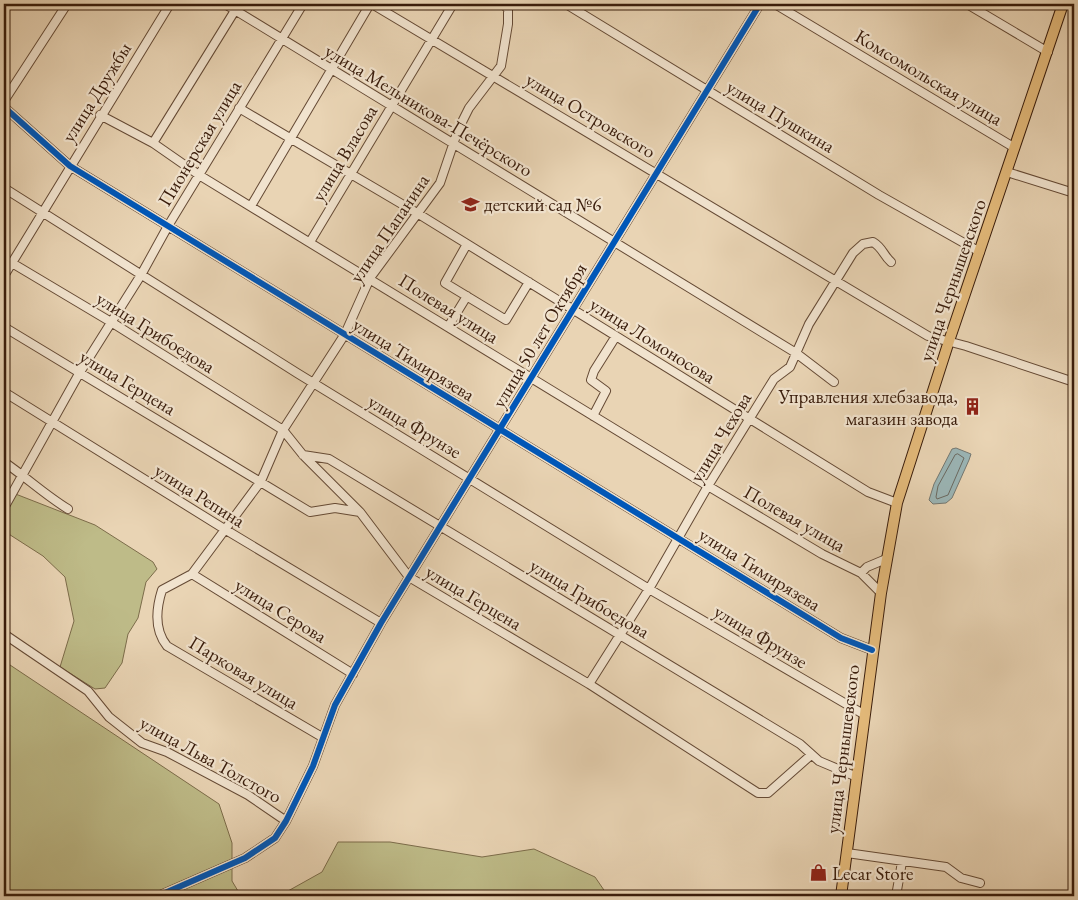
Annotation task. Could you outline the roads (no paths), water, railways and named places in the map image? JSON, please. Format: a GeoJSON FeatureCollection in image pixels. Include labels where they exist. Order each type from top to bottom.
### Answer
{"type":"FeatureCollection","features":[{"type":"Feature","properties":{"kind":"main road","name":"улица Чернышевского"},"geometry":{"type":"LineString","coordinates":[[841,896],[866,715],[872,650],[897,503],[949,341],[1016,148],[1063,4]]}},
{"type":"Feature","properties":{"kind":"street"},"geometry":{"type":"LineString","coordinates":[[4,101],[67,4]]}},
{"type":"Feature","properties":{"kind":"street","name":"улица Дружбы"},"geometry":{"type":"LineString","coordinates":[[4,276],[170,4]]}},
{"type":"Feature","properties":{"kind":"street","name":"улица Мельникова-Печёрского"},"geometry":{"type":"LineString","coordinates":[[225,4],[237,7],[282,40],[796,353],[834,382]]}},
{"type":"Feature","properties":{"kind":"street","name":"Пионерская улица"},"geometry":{"type":"LineString","coordinates":[[4,508],[80,372],[141,275],[198,175],[303,4]]}},
{"type":"Feature","properties":{"kind":"street"},"geometry":{"type":"LineString","coordinates":[[251,206],[371,4]]}},
{"type":"Feature","properties":{"kind":"street","name":"улица Островского"},"geometry":{"type":"LineString","coordinates":[[371,4],[495,76],[928,336],[949,341],[1074,382]]}},
{"type":"Feature","properties":{"kind":"street","name":"улица Власова"},"geometry":{"type":"LineString","coordinates":[[310,242],[454,4]]}},
{"type":"Feature","properties":{"kind":"street","name":"улица Пушкина"},"geometry":{"type":"LineString","coordinates":[[566,4],[879,195],[980,252]]}},
{"type":"Feature","properties":{"kind":"street","name":"улица 50 лет Октября"},"geometry":{"type":"LineString","coordinates":[[158,896],[245,858],[275,838],[286,821],[313,766],[335,705],[381,623],[654,173],[760,4]]}},
{"type":"Feature","properties":{"kind":"street","name":"Комсомольская улица"},"geometry":{"type":"LineString","coordinates":[[775,4],[1016,148]]}},
{"type":"Feature","properties":{"kind":"street"},"geometry":{"type":"LineString","coordinates":[[967,4],[1048,52]]}},
{"type":"Feature","properties":{"kind":"street","name":"улица Папанина"},"geometry":{"type":"LineString","coordinates":[[158,628],[157,605],[162,590],[192,574],[260,481],[283,430],[345,334],[370,278],[440,183],[458,130],[469,108],[501,66],[508,24],[508,10],[505,5]]}},
{"type":"Feature","properties":{"kind":"street"},"geometry":{"type":"LineString","coordinates":[[153,143],[237,7]]}},
{"type":"Feature","properties":{"kind":"street","name":"улица Тимирязева"},"geometry":{"type":"LineString","coordinates":[[4,106],[70,166],[679,536],[841,638],[872,650]]}},
{"type":"Feature","properties":{"kind":"street","name":"улица Ломоносова"},"geometry":{"type":"LineString","coordinates":[[240,108],[417,213],[868,492],[897,503]]}},
{"type":"Feature","properties":{"kind":"street","name":"Полевая улица"},"geometry":{"type":"LineString","coordinates":[[100,116],[153,143],[198,175],[370,278],[708,486],[822,554],[861,573],[881,593]]}},
{"type":"Feature","properties":{"kind":"street"},"geometry":{"type":"LineString","coordinates":[[1007,172],[1074,193]]}},
{"type":"Feature","properties":{"kind":"street","name":"улица Фрунзе"},"geometry":{"type":"LineString","coordinates":[[4,188],[313,382],[649,589],[866,715]]}},
{"type":"Feature","properties":{"kind":"street","name":"улица Чехова"},"geometry":{"type":"LineString","coordinates":[[589,684],[649,589],[708,486],[774,379],[790,367],[809,324],[853,253],[863,244],[873,242],[882,247],[886,258],[891,262]]}},
{"type":"Feature","properties":{"kind":"street"},"geometry":{"type":"LineString","coordinates":[[467,244],[444,283],[506,320],[529,282]]}},
{"type":"Feature","properties":{"kind":"street","name":"улица Грибоедова"},"geometry":{"type":"LineString","coordinates":[[12,263],[111,322],[283,430],[303,455],[360,512]]}},
{"type":"Feature","properties":{"kind":"street"},"geometry":{"type":"LineString","coordinates":[[448,327],[467,296]]}},
{"type":"Feature","properties":{"kind":"street","name":"улица Герцена"},"geometry":{"type":"LineString","coordinates":[[4,327],[310,512],[335,508],[360,512],[409,577],[589,684],[758,793],[768,793],[810,755]]}},
{"type":"Feature","properties":{"kind":"street"},"geometry":{"type":"LineString","coordinates":[[593,416],[606,391],[591,380],[594,371],[616,336]]}},
{"type":"Feature","properties":{"kind":"street","name":"улица Репина"},"geometry":{"type":"LineString","coordinates":[[4,392],[226,530],[381,623]]}},
{"type":"Feature","properties":{"kind":"street","name":"улица Грибоедова"},"geometry":{"type":"LineString","coordinates":[[303,455],[329,459],[800,744],[819,762],[857,777]]}},
{"type":"Feature","properties":{"kind":"street"},"geometry":{"type":"LineString","coordinates":[[4,462],[22,474],[48,497],[68,509]]}},
{"type":"Feature","properties":{"kind":"street"},"geometry":{"type":"LineString","coordinates":[[861,573],[872,564],[886,559]]}},
{"type":"Feature","properties":{"kind":"street","name":"улица Серова"},"geometry":{"type":"LineString","coordinates":[[192,574],[353,674]]}},
{"type":"Feature","properties":{"kind":"street","name":"Парковая улица"},"geometry":{"type":"LineString","coordinates":[[158,628],[167,646],[322,737]]}},
{"type":"Feature","properties":{"kind":"street","name":"улица Льва Толстого"},"geometry":{"type":"LineString","coordinates":[[4,634],[88,691],[109,717],[142,743],[167,752],[248,795],[286,821]]}},
{"type":"Feature","properties":{"kind":"street"},"geometry":{"type":"LineString","coordinates":[[847,852],[902,862],[946,867],[961,878],[980,883]]}},
{"type":"Feature","properties":{"kind":"street"},"geometry":{"type":"LineString","coordinates":[[896,896],[902,862]]}},
{"type":"Feature","properties":{"kind":"water"},"geometry":{"type":"Polygon","coordinates":[[[956,448],[971,454],[969,460],[952,498],[946,503],[933,504],[929,500],[934,484],[952,449],[956,448]]]}},
{"type":"Feature","properties":{"kind":"place","name":"детский сад №6"},"geometry":{"type":"Point","coordinates":[470,204]}},
{"type":"Feature","properties":{"kind":"place","name":"Управления хлебзавода, магазин завода"},"geometry":{"type":"Point","coordinates":[972,407]}},
{"type":"Feature","properties":{"kind":"place","name":"Lecar Store"},"geometry":{"type":"Point","coordinates":[818,873]}}]}
